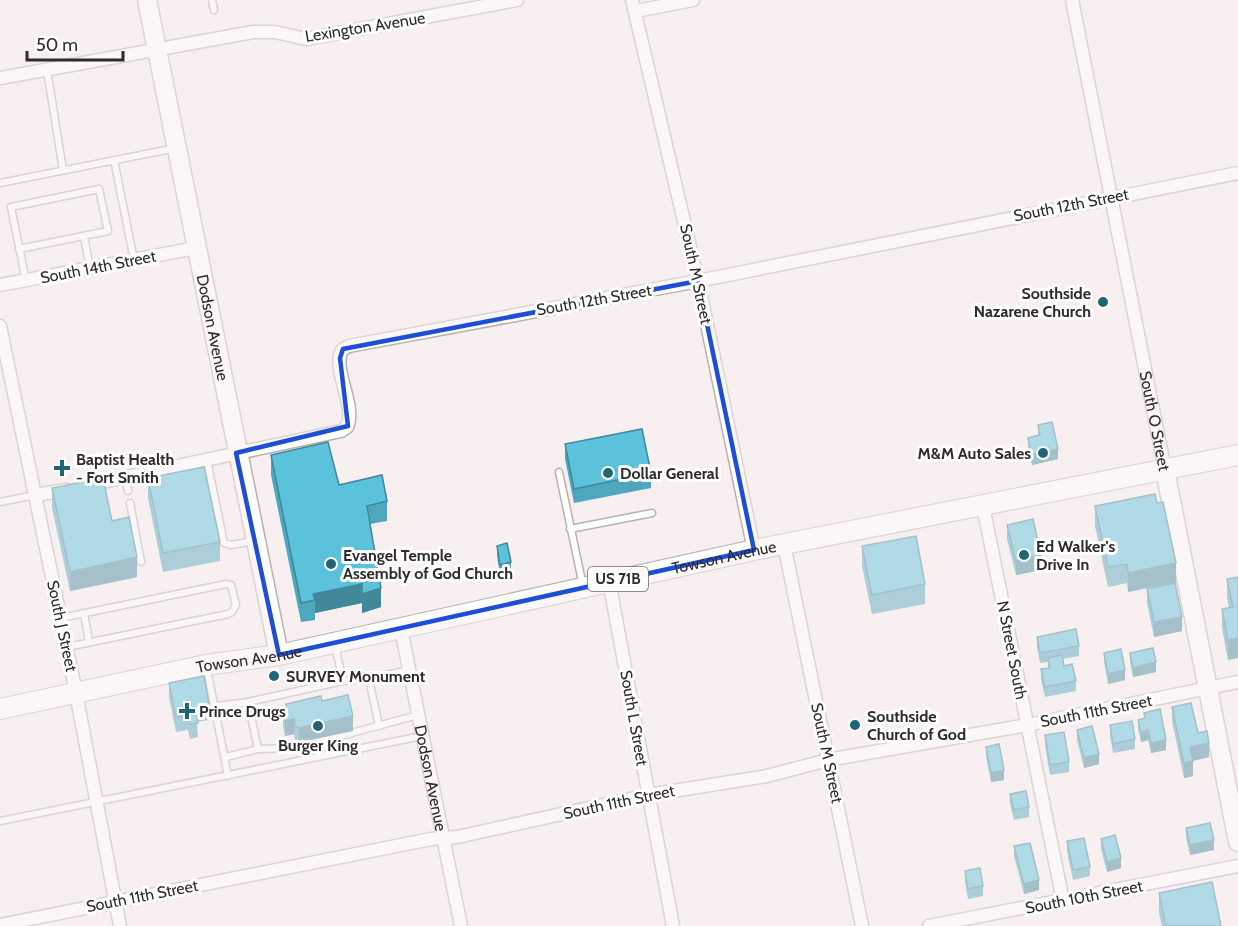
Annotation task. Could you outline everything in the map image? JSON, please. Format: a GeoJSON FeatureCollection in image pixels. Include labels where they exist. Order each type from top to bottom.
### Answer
{"type":"FeatureCollection","features":[{"type":"Feature","properties":{"kind":"main road","name":"Towson Avenue"},"geometry":{"type":"LineString","coordinates":[[0,709],[206,665],[279,655],[754,550],[1238,455]]}},
{"type":"Feature","properties":{"kind":"street","name":"Dodson Avenue"},"geometry":{"type":"LineString","coordinates":[[147,0],[236,453],[279,655]]}},
{"type":"Feature","properties":{"kind":"street","name":"Lexington Avenue"},"geometry":{"type":"LineString","coordinates":[[0,78],[156,48],[263,31],[306,39],[494,2],[517,0]]}},
{"type":"Feature","properties":{"kind":"street"},"geometry":{"type":"LineString","coordinates":[[634,5],[693,0]]}},
{"type":"Feature","properties":{"kind":"street","name":"South O Street"},"geometry":{"type":"LineString","coordinates":[[1072,0],[1238,842]]}},
{"type":"Feature","properties":{"kind":"street","name":"South M Street"},"geometry":{"type":"LineString","coordinates":[[634,5],[698,281],[754,550]]}},
{"type":"Feature","properties":{"kind":"street","name":"South 12th Street"},"geometry":{"type":"LineString","coordinates":[[35,495],[347,427],[350,417],[340,358],[343,349],[349,346],[698,281],[1111,196],[1238,173]]}},
{"type":"Feature","properties":{"kind":"street","name":"South 14th Street"},"geometry":{"type":"LineString","coordinates":[[0,285],[90,270],[196,248]]}},
{"type":"Feature","properties":{"kind":"street","name":"South J Street"},"geometry":{"type":"LineString","coordinates":[[0,326],[67,647],[120,926]]}},
{"type":"Feature","properties":{"kind":"street","name":"N Street South"},"geometry":{"type":"LineString","coordinates":[[983,506],[1063,901]]}},
{"type":"Feature","properties":{"kind":"street","name":"South M Street"},"geometry":{"type":"LineString","coordinates":[[784,544],[862,926]]}},
{"type":"Feature","properties":{"kind":"street","name":"South L Street"},"geometry":{"type":"LineString","coordinates":[[609,581],[673,926]]}},
{"type":"Feature","properties":{"kind":"street","name":"Dodson Avenue"},"geometry":{"type":"LineString","coordinates":[[401,629],[461,926]]}},
{"type":"Feature","properties":{"kind":"street","name":"South 11th Street"},"geometry":{"type":"LineString","coordinates":[[0,925],[443,838],[648,795],[767,776],[828,760],[1027,725],[1238,682]]}},
{"type":"Feature","properties":{"kind":"street","name":"South 10th Street"},"geometry":{"type":"LineString","coordinates":[[929,926],[1238,866]]}},
{"type":"Feature","properties":{"kind":"lane"},"geometry":{"type":"LineString","coordinates":[[212,0],[214,10]]}},
{"type":"Feature","properties":{"kind":"lane"},"geometry":{"type":"LineString","coordinates":[[47,69],[63,170]]}},
{"type":"Feature","properties":{"kind":"lane"},"geometry":{"type":"LineString","coordinates":[[0,175],[1,183],[176,148]]}},
{"type":"Feature","properties":{"kind":"lane"},"geometry":{"type":"LineString","coordinates":[[114,160],[134,261]]}},
{"type":"Feature","properties":{"kind":"lane"},"geometry":{"type":"LineString","coordinates":[[19,249],[108,231],[99,189],[11,207],[19,249],[26,281]]}},
{"type":"Feature","properties":{"kind":"lane"},"geometry":{"type":"LineString","coordinates":[[84,236],[90,270]]}},
{"type":"Feature","properties":{"kind":"lane"},"geometry":{"type":"LineString","coordinates":[[207,459],[224,543],[231,545],[255,540]]}},
{"type":"Feature","properties":{"kind":"lane"},"geometry":{"type":"LineString","coordinates":[[559,472],[583,586]]}},
{"type":"Feature","properties":{"kind":"lane"},"geometry":{"type":"LineString","coordinates":[[125,477],[128,491]]}},
{"type":"Feature","properties":{"kind":"lane"},"geometry":{"type":"LineString","coordinates":[[0,502],[35,495]]}},
{"type":"Feature","properties":{"kind":"lane"},"geometry":{"type":"LineString","coordinates":[[130,503],[141,562]]}},
{"type":"Feature","properties":{"kind":"lane"},"geometry":{"type":"LineString","coordinates":[[570,529],[652,513]]}},
{"type":"Feature","properties":{"kind":"lane"},"geometry":{"type":"LineString","coordinates":[[60,618],[226,584],[231,585],[236,605],[228,614],[67,647]]}},
{"type":"Feature","properties":{"kind":"lane"},"geometry":{"type":"LineString","coordinates":[[84,613],[89,642]]}},
{"type":"Feature","properties":{"kind":"lane"},"geometry":{"type":"LineString","coordinates":[[335,643],[343,681]]}},
{"type":"Feature","properties":{"kind":"lane"},"geometry":{"type":"LineString","coordinates":[[206,665],[216,706],[228,776]]}},
{"type":"Feature","properties":{"kind":"lane"},"geometry":{"type":"LineString","coordinates":[[216,706],[248,702],[343,681],[369,679],[410,670]]}},
{"type":"Feature","properties":{"kind":"lane"},"geometry":{"type":"LineString","coordinates":[[369,679],[379,726]]}},
{"type":"Feature","properties":{"kind":"lane"},"geometry":{"type":"LineString","coordinates":[[248,702],[258,749]]}},
{"type":"Feature","properties":{"kind":"lane"},"geometry":{"type":"LineString","coordinates":[[226,757],[258,749],[296,748],[418,714]]}},
{"type":"Feature","properties":{"kind":"lane"},"geometry":{"type":"LineString","coordinates":[[0,820],[423,735]]}},
{"type":"Feature","properties":{"kind":"highlighted area"},"geometry":{"type":"Polygon","coordinates":[[[698,281],[754,550],[279,655],[236,453],[348,426],[340,358],[343,349],[698,281]]]}},
{"type":"Feature","properties":{"kind":"building"},"geometry":{"type":"Polygon","coordinates":[[[1052,422],[1058,449],[1032,455],[1028,438],[1040,435],[1038,425],[1052,422]]]}},
{"type":"Feature","properties":{"kind":"building","name":"Dollar General"},"geometry":{"type":"Polygon","coordinates":[[[642,429],[651,473],[574,489],[565,444],[642,429]]]}},
{"type":"Feature","properties":{"kind":"building","name":"Evangel Temple Assembly of God Church"},"geometry":{"type":"Polygon","coordinates":[[[328,442],[339,485],[382,475],[387,501],[367,506],[381,588],[362,594],[362,584],[313,594],[315,600],[301,603],[271,455],[328,442]]]}},
{"type":"Feature","properties":{"kind":"building"},"geometry":{"type":"Polygon","coordinates":[[[204,467],[220,542],[163,553],[148,478],[204,467]]]}},
{"type":"Feature","properties":{"kind":"building"},"geometry":{"type":"Polygon","coordinates":[[[103,478],[112,521],[129,517],[137,557],[70,572],[52,488],[103,478]]]}},
{"type":"Feature","properties":{"kind":"building"},"geometry":{"type":"Polygon","coordinates":[[[1155,494],[1157,503],[1163,502],[1176,563],[1128,573],[1127,564],[1108,567],[1095,506],[1155,494]]]}},
{"type":"Feature","properties":{"kind":"building"},"geometry":{"type":"Polygon","coordinates":[[[1033,519],[1041,555],[1016,561],[1007,525],[1033,519]]]}},
{"type":"Feature","properties":{"kind":"building"},"geometry":{"type":"Polygon","coordinates":[[[916,536],[925,584],[872,595],[862,546],[916,536]]]}},
{"type":"Feature","properties":{"kind":"building"},"geometry":{"type":"Polygon","coordinates":[[[507,543],[511,562],[500,565],[497,546],[507,543]]]}},
{"type":"Feature","properties":{"kind":"building"},"geometry":{"type":"Polygon","coordinates":[[[1238,577],[1238,638],[1228,640],[1222,609],[1233,607],[1227,579],[1238,577]]]}},
{"type":"Feature","properties":{"kind":"building"},"geometry":{"type":"Polygon","coordinates":[[[1175,583],[1182,617],[1154,622],[1147,589],[1175,583]]]}},
{"type":"Feature","properties":{"kind":"building"},"geometry":{"type":"Polygon","coordinates":[[[1076,629],[1079,646],[1040,653],[1037,637],[1076,629]]]}},
{"type":"Feature","properties":{"kind":"building"},"geometry":{"type":"Polygon","coordinates":[[[1153,648],[1156,662],[1133,668],[1130,653],[1153,648]]]}},
{"type":"Feature","properties":{"kind":"building"},"geometry":{"type":"Polygon","coordinates":[[[1121,649],[1125,670],[1108,674],[1104,653],[1121,649]]]}},
{"type":"Feature","properties":{"kind":"building"},"geometry":{"type":"Polygon","coordinates":[[[1062,655],[1064,666],[1072,664],[1076,681],[1045,687],[1041,669],[1050,668],[1048,658],[1062,655]]]}},
{"type":"Feature","properties":{"kind":"building"},"geometry":{"type":"Polygon","coordinates":[[[204,676],[209,705],[195,708],[198,723],[190,724],[188,715],[176,717],[169,683],[204,676]]]}},
{"type":"Feature","properties":{"kind":"building"},"geometry":{"type":"Polygon","coordinates":[[[348,695],[353,716],[299,728],[295,726],[294,719],[285,721],[283,711],[287,711],[286,704],[321,696],[322,701],[348,695]]]}},
{"type":"Feature","properties":{"kind":"building"},"geometry":{"type":"Polygon","coordinates":[[[1191,703],[1198,733],[1207,731],[1209,743],[1190,747],[1193,761],[1184,763],[1172,707],[1191,703]]]}},
{"type":"Feature","properties":{"kind":"building"},"geometry":{"type":"Polygon","coordinates":[[[1160,709],[1166,740],[1151,743],[1148,730],[1141,732],[1138,720],[1145,718],[1144,713],[1160,709]]]}},
{"type":"Feature","properties":{"kind":"building"},"geometry":{"type":"Polygon","coordinates":[[[1132,721],[1135,739],[1113,744],[1110,725],[1132,721]]]}},
{"type":"Feature","properties":{"kind":"building"},"geometry":{"type":"Polygon","coordinates":[[[1092,726],[1099,754],[1084,758],[1077,730],[1092,726]]]}},
{"type":"Feature","properties":{"kind":"building"},"geometry":{"type":"Polygon","coordinates":[[[1064,732],[1069,762],[1050,765],[1045,735],[1064,732]]]}},
{"type":"Feature","properties":{"kind":"building"},"geometry":{"type":"Polygon","coordinates":[[[999,744],[1004,770],[991,773],[986,747],[999,744]]]}},
{"type":"Feature","properties":{"kind":"building"},"geometry":{"type":"Polygon","coordinates":[[[1026,791],[1029,807],[1014,810],[1010,794],[1026,791]]]}},
{"type":"Feature","properties":{"kind":"building"},"geometry":{"type":"Polygon","coordinates":[[[1210,823],[1214,840],[1190,845],[1186,828],[1210,823]]]}},
{"type":"Feature","properties":{"kind":"building"},"geometry":{"type":"Polygon","coordinates":[[[1115,835],[1121,858],[1107,862],[1101,839],[1115,835]]]}},
{"type":"Feature","properties":{"kind":"building"},"geometry":{"type":"Polygon","coordinates":[[[1084,838],[1090,867],[1073,870],[1067,841],[1084,838]]]}},
{"type":"Feature","properties":{"kind":"building"},"geometry":{"type":"Polygon","coordinates":[[[1030,843],[1039,880],[1024,884],[1014,846],[1030,843]]]}},
{"type":"Feature","properties":{"kind":"building"},"geometry":{"type":"Polygon","coordinates":[[[980,868],[983,886],[968,889],[965,871],[980,868]]]}},
{"type":"Feature","properties":{"kind":"building"},"geometry":{"type":"Polygon","coordinates":[[[1212,882],[1221,926],[1166,926],[1159,893],[1212,882]]]}},
{"type":"Feature","properties":{"kind":"place","name":"Southside Nazarene Church"},"geometry":{"type":"Point","coordinates":[1103,302]}},
{"type":"Feature","properties":{"kind":"place","name":"M&M Auto Sales"},"geometry":{"type":"Point","coordinates":[1043,453]}},
{"type":"Feature","properties":{"kind":"place","name":"Baptist Health - Fort Smith"},"geometry":{"type":"Point","coordinates":[62,468]}},
{"type":"Feature","properties":{"kind":"place","name":"Dollar General"},"geometry":{"type":"Point","coordinates":[608,473]}},
{"type":"Feature","properties":{"kind":"place","name":"Ed Walker's Drive In"},"geometry":{"type":"Point","coordinates":[1024,555]}},
{"type":"Feature","properties":{"kind":"place","name":"Evangel Temple Assembly of God Church"},"geometry":{"type":"Point","coordinates":[331,564]}},
{"type":"Feature","properties":{"kind":"place","name":"SURVEY Monument"},"geometry":{"type":"Point","coordinates":[274,676]}},
{"type":"Feature","properties":{"kind":"place","name":"Prince Drugs"},"geometry":{"type":"Point","coordinates":[187,711]}},
{"type":"Feature","properties":{"kind":"place","name":"Southside Church of God"},"geometry":{"type":"Point","coordinates":[855,725]}},
{"type":"Feature","properties":{"kind":"place","name":"Burger King"},"geometry":{"type":"Point","coordinates":[318,726]}}]}
